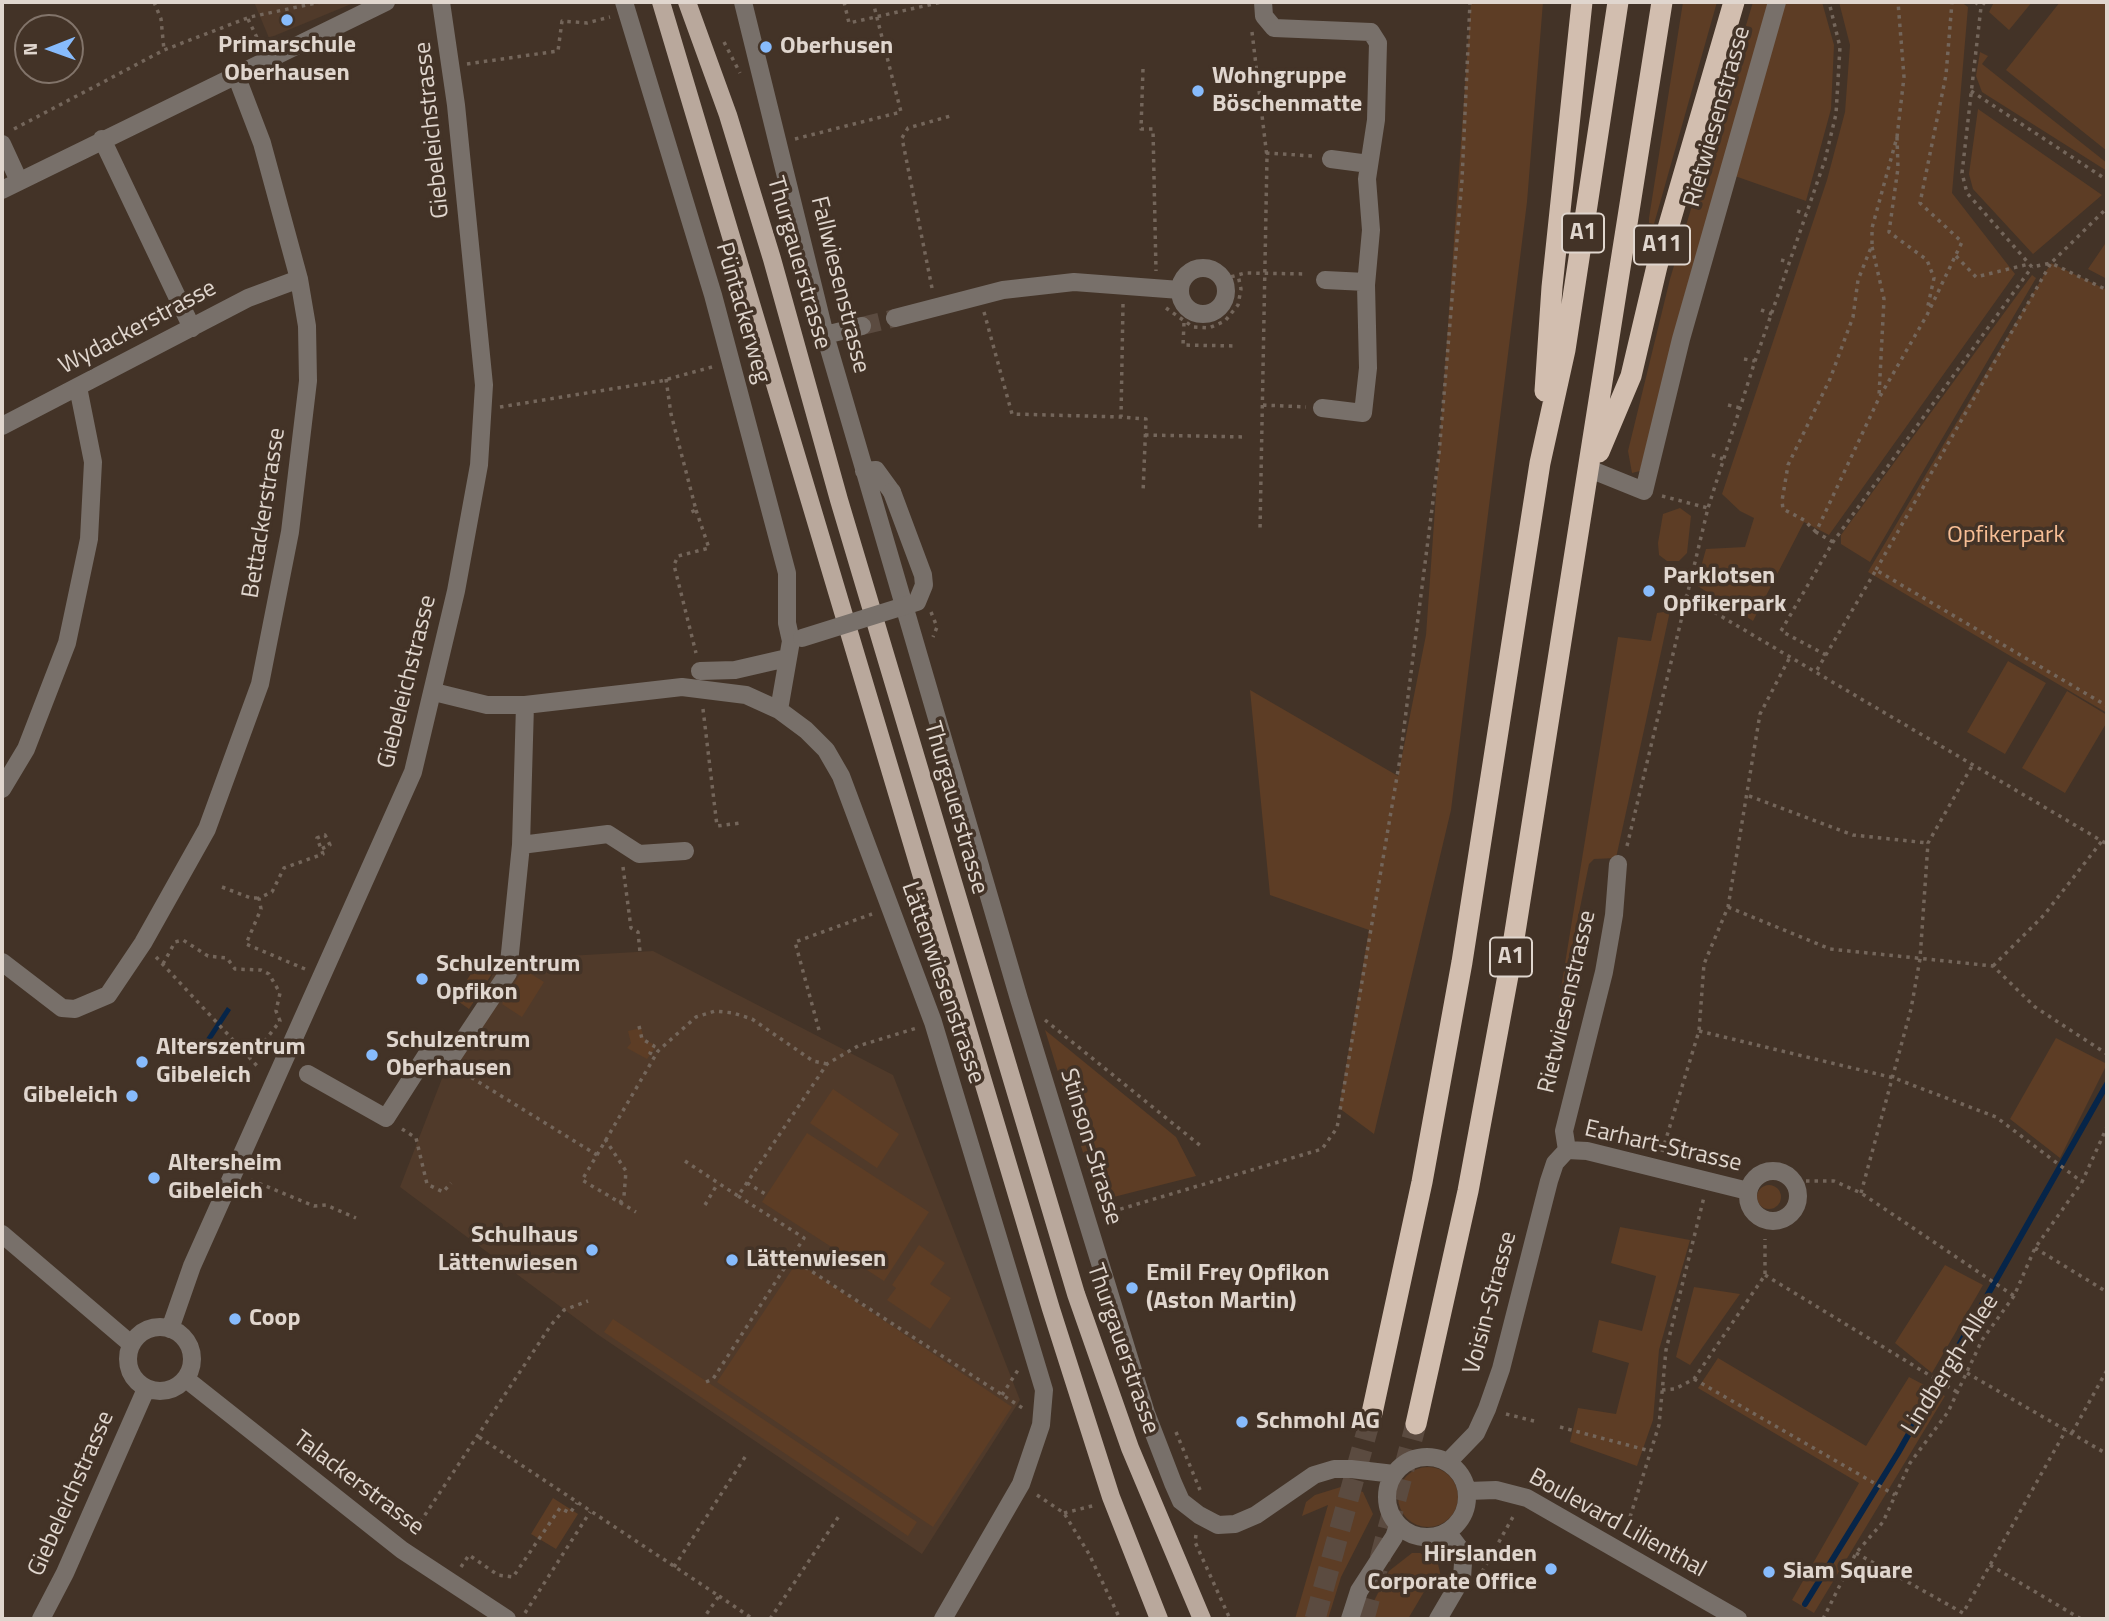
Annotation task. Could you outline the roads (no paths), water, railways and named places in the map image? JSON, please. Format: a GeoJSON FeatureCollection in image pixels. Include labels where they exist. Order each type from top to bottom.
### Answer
{"type":"FeatureCollection","features":[{"type":"Feature","properties":{"kind":"highway"},"geometry":{"type":"LineString","coordinates":[[1540,463],[1552,287],[1582,2]]}},
{"type":"Feature","properties":{"kind":"highway","name":"A1"},"geometry":{"type":"LineString","coordinates":[[1372,1413],[1417,1209],[1462,962],[1540,463],[1565,350],[1618,2]]}},
{"type":"Feature","properties":{"kind":"highway","name":"A1"},"geometry":{"type":"LineString","coordinates":[[1416,1424],[1454,1258],[1491,1069],[1589,478],[1662,2]]}},
{"type":"Feature","properties":{"kind":"highway","name":"A11"},"geometry":{"type":"LineString","coordinates":[[1589,478],[1631,376],[1657,266],[1734,2]]}},
{"type":"Feature","properties":{"kind":"main road","name":"Thurgauerstrasse"},"geometry":{"type":"LineString","coordinates":[[662,2],[1051,1309],[1111,1497],[1160,1619]]}},
{"type":"Feature","properties":{"kind":"main road","name":"Thurgauerstrasse"},"geometry":{"type":"LineString","coordinates":[[687,2],[729,115],[847,526],[1076,1294],[1130,1448],[1202,1619]]}},
{"type":"Feature","properties":{"kind":"street"},"geometry":{"type":"LineString","coordinates":[[2,190],[386,2]]}},
{"type":"Feature","properties":{"kind":"street","name":"Giebeleichstrasse"},"geometry":{"type":"LineString","coordinates":[[170,1329],[192,1266],[413,772],[434,692],[479,465],[484,409],[484,385],[458,119],[441,2]]}},
{"type":"Feature","properties":{"kind":"street","name":"Fallwiesenstrasse"},"geometry":{"type":"LineString","coordinates":[[743,2],[825,335],[896,579]]}},
{"type":"Feature","properties":{"kind":"street"},"geometry":{"type":"LineString","coordinates":[[1263,2],[1265,16],[1274,28],[1371,32],[1378,43],[1377,93],[1369,164],[1371,230],[1366,282],[1368,368],[1363,413],[1322,408]]}},
{"type":"Feature","properties":{"kind":"street","name":"Rietwiesenstrasse"},"geometry":{"type":"LineString","coordinates":[[1589,478],[1644,491],[1681,339],[1777,2]]}},
{"type":"Feature","properties":{"kind":"street","name":"Püntackerweg"},"geometry":{"type":"LineString","coordinates":[[626,7],[731,362],[787,573],[787,623],[794,646],[779,710]]}},
{"type":"Feature","properties":{"kind":"street","name":"Bettackerstrasse"},"geometry":{"type":"LineString","coordinates":[[2,962],[50,1002],[62,1008],[75,1009],[108,995],[142,943],[207,829],[260,684],[290,532],[309,381],[307,326],[299,279],[261,143],[236,75]]}},
{"type":"Feature","properties":{"kind":"street"},"geometry":{"type":"LineString","coordinates":[[4,139],[19,181]]}},
{"type":"Feature","properties":{"kind":"street"},"geometry":{"type":"LineString","coordinates":[[102,139],[192,328]]}},
{"type":"Feature","properties":{"kind":"street"},"geometry":{"type":"LineString","coordinates":[[1331,159],[1369,164]]}},
{"type":"Feature","properties":{"kind":"street"},"geometry":{"type":"LineString","coordinates":[[1197,269],[1212,270],[1231,277],[1224,302],[1214,313],[1206,315],[1191,312],[1185,306],[1180,289],[1184,277],[1197,269]]}},
{"type":"Feature","properties":{"kind":"street","name":"Wydackerstrasse"},"geometry":{"type":"LineString","coordinates":[[2,426],[248,298],[299,279]]}},
{"type":"Feature","properties":{"kind":"street"},"geometry":{"type":"LineString","coordinates":[[1325,280],[1366,282]]}},
{"type":"Feature","properties":{"kind":"street"},"geometry":{"type":"LineString","coordinates":[[895,318],[979,297],[1073,282],[1124,293],[1156,287],[1180,289]]}},
{"type":"Feature","properties":{"kind":"street"},"geometry":{"type":"LineString","coordinates":[[825,335],[862,326]]}},
{"type":"Feature","properties":{"kind":"street"},"geometry":{"type":"LineString","coordinates":[[2,789],[26,748],[67,643],[89,539],[93,461],[78,387]]}},
{"type":"Feature","properties":{"kind":"street"},"geometry":{"type":"LineString","coordinates":[[699,671],[735,670],[917,602],[924,585],[923,575],[892,492],[876,470],[864,471]]}},
{"type":"Feature","properties":{"kind":"street","name":"Stinson-Strasse"},"geometry":{"type":"LineString","coordinates":[[896,579],[1019,999],[1146,1413],[1181,1501],[1218,1525],[1235,1524],[1256,1514],[1314,1475],[1334,1469],[1394,1474]]}},
{"type":"Feature","properties":{"kind":"street","name":"Lättenwiesenstrasse"},"geometry":{"type":"LineString","coordinates":[[434,692],[487,705],[525,705],[682,687],[746,695],[779,710],[806,730],[825,750],[841,776],[933,1023],[1044,1390],[1041,1425],[1021,1484],[943,1619]]}},
{"type":"Feature","properties":{"kind":"street"},"geometry":{"type":"LineString","coordinates":[[308,1074],[386,1118],[429,1051],[448,1063],[508,973],[521,845],[525,705]]}},
{"type":"Feature","properties":{"kind":"street"},"geometry":{"type":"LineString","coordinates":[[521,845],[608,834],[639,854],[685,851]]}},
{"type":"Feature","properties":{"kind":"street","name":"Rietwiesenstrasse"},"geometry":{"type":"LineString","coordinates":[[1567,1150],[1564,1131],[1604,972],[1621,858]]}},
{"type":"Feature","properties":{"kind":"street","name":"Earhart-Strasse"},"geometry":{"type":"LineString","coordinates":[[1567,1150],[1587,1151],[1748,1191]]}},
{"type":"Feature","properties":{"kind":"street","name":"Voisin-Strasse"},"geometry":{"type":"LineString","coordinates":[[1448,1462],[1476,1433],[1487,1409],[1501,1369],[1549,1181],[1555,1163],[1567,1150]]}},
{"type":"Feature","properties":{"kind":"street"},"geometry":{"type":"LineString","coordinates":[[2,1234],[131,1344]]}},
{"type":"Feature","properties":{"kind":"street"},"geometry":{"type":"LineString","coordinates":[[148,1329],[170,1329],[186,1341],[190,1350],[190,1370],[186,1379],[172,1389],[146,1389],[137,1383],[128,1364],[131,1344],[148,1329]]}},
{"type":"Feature","properties":{"kind":"street","name":"Talackerstrasse"},"geometry":{"type":"LineString","coordinates":[[186,1379],[402,1550],[515,1617]]}},
{"type":"Feature","properties":{"kind":"street","name":"Giebeleichstrasse"},"geometry":{"type":"LineString","coordinates":[[41,1619],[65,1573],[146,1389]]}},
{"type":"Feature","properties":{"kind":"street"},"geometry":{"type":"LineString","coordinates":[[1419,1457],[1434,1457],[1448,1462],[1464,1480],[1468,1492],[1467,1508],[1460,1522],[1448,1533],[1422,1538],[1398,1525],[1387,1501],[1388,1487],[1394,1474],[1405,1463],[1419,1457]]}},
{"type":"Feature","properties":{"kind":"street","name":"Boulevard Lilienthal"},"geometry":{"type":"LineString","coordinates":[[1468,1492],[1496,1490],[1517,1494],[1738,1619]]}},
{"type":"Feature","properties":{"kind":"street"},"geometry":{"type":"LineString","coordinates":[[1350,1619],[1359,1591],[1394,1537],[1398,1525]]}},
{"type":"Feature","properties":{"kind":"street"},"geometry":{"type":"LineString","coordinates":[[1438,1619],[1462,1578],[1460,1549],[1448,1533]]}},
{"type":"Feature","properties":{"kind":"water"},"geometry":{"type":"Polygon","coordinates":[[[227,1007],[231,1010],[204,1051],[200,1048],[227,1007]]]}},
{"type":"Feature","properties":{"kind":"waterway"},"geometry":{"type":"LineString","coordinates":[[1805,1604],[1898,1453],[2107,1084]]}},
{"type":"Feature","properties":{"kind":"tunnel"},"geometry":{"type":"LineString","coordinates":[[862,326],[895,318]]}},
{"type":"Feature","properties":{"kind":"tunnel"},"geometry":{"type":"LineString","coordinates":[[1315,1619],[1372,1413]]}},
{"type":"Feature","properties":{"kind":"tunnel"},"geometry":{"type":"LineString","coordinates":[[1364,1619],[1416,1424]]}},
{"type":"Feature","properties":{"kind":"place","name":"Primarschule Oberhausen"},"geometry":{"type":"Point","coordinates":[287,20]}},
{"type":"Feature","properties":{"kind":"place","name":"Oberhusen"},"geometry":{"type":"Point","coordinates":[766,47]}},
{"type":"Feature","properties":{"kind":"place","name":"Wohngruppe Böschenmatte"},"geometry":{"type":"Point","coordinates":[1198,91]}},
{"type":"Feature","properties":{"kind":"place","name":"Parklotsen Opfikerpark"},"geometry":{"type":"Point","coordinates":[1649,591]}},
{"type":"Feature","properties":{"kind":"place","name":"Schulzentrum Opfikon"},"geometry":{"type":"Point","coordinates":[422,979]}},
{"type":"Feature","properties":{"kind":"place","name":"Schulzentrum Oberhausen"},"geometry":{"type":"Point","coordinates":[372,1055]}},
{"type":"Feature","properties":{"kind":"place","name":"Alterszentrum Gibeleich"},"geometry":{"type":"Point","coordinates":[142,1062]}},
{"type":"Feature","properties":{"kind":"place","name":"Gibeleich"},"geometry":{"type":"Point","coordinates":[132,1096]}},
{"type":"Feature","properties":{"kind":"place","name":"Altersheim Gibeleich"},"geometry":{"type":"Point","coordinates":[154,1178]}},
{"type":"Feature","properties":{"kind":"place","name":"Schulhaus Lättenwiesen"},"geometry":{"type":"Point","coordinates":[592,1250]}},
{"type":"Feature","properties":{"kind":"place","name":"Lättenwiesen"},"geometry":{"type":"Point","coordinates":[732,1260]}},
{"type":"Feature","properties":{"kind":"place","name":"Emil Frey Opfikon (Aston Martin)"},"geometry":{"type":"Point","coordinates":[1132,1288]}},
{"type":"Feature","properties":{"kind":"place","name":"Coop"},"geometry":{"type":"Point","coordinates":[235,1319]}},
{"type":"Feature","properties":{"kind":"place","name":"Schmohl AG"},"geometry":{"type":"Point","coordinates":[1242,1422]}},
{"type":"Feature","properties":{"kind":"place","name":"Hirslanden Corporate Office"},"geometry":{"type":"Point","coordinates":[1551,1569]}},
{"type":"Feature","properties":{"kind":"place","name":"Siam Square"},"geometry":{"type":"Point","coordinates":[1769,1572]}},
{"type":"Feature","properties":{"kind":"park label","name":"Opfikerpark"},"geometry":{"type":"Point","coordinates":[2006,536]}}]}
